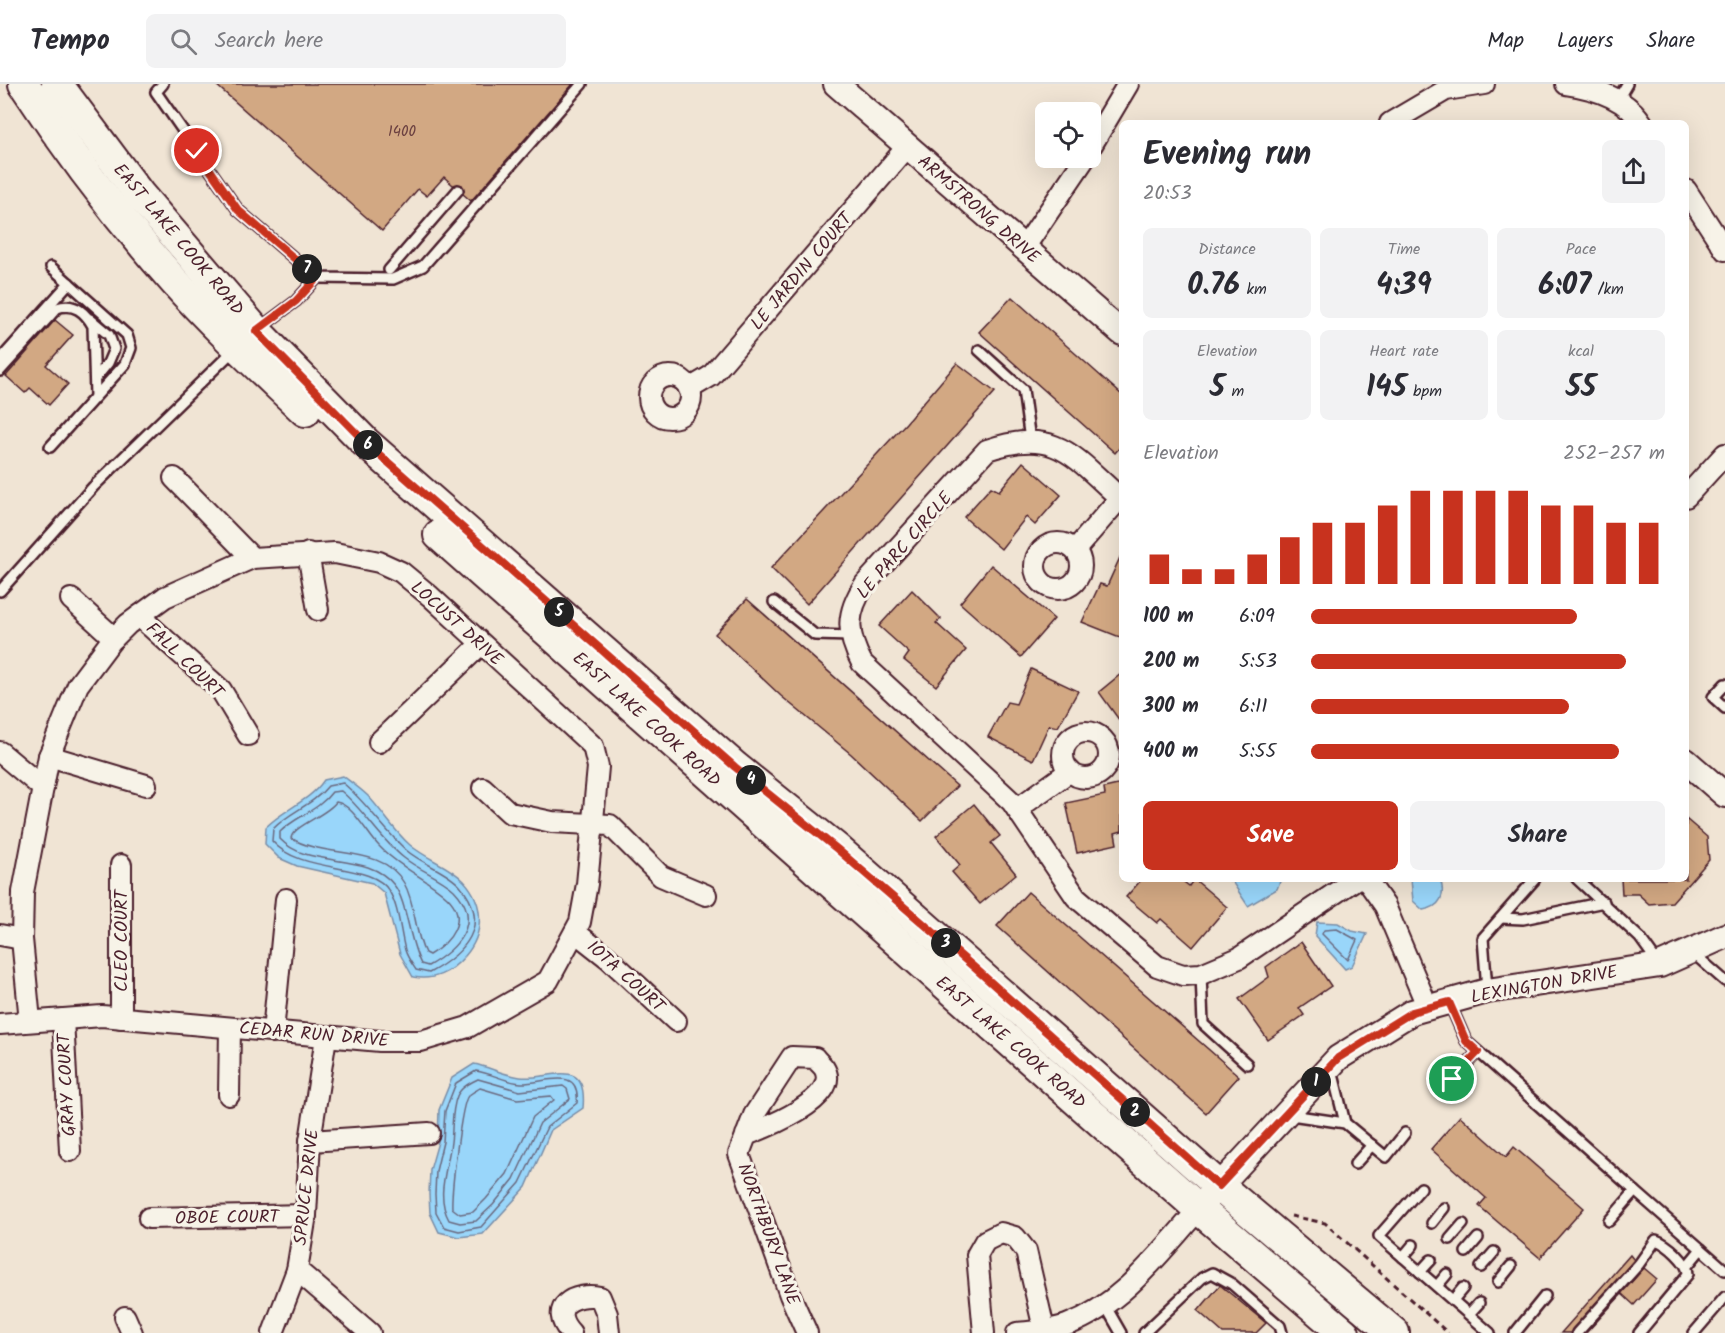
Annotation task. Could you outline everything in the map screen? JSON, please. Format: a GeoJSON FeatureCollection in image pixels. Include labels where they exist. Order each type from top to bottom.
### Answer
{"type":"FeatureCollection","features":[{"type":"Feature","properties":{"kind":"main road","name":"EAST LAKE COOK ROAD"},"geometry":{"type":"LineString","coordinates":[[24,84],[49,123],[110,203],[175,282],[247,339],[735,767],[837,849],[976,969],[1219,1186],[1394,1333]]}},
{"type":"Feature","properties":{"kind":"main road","name":"EAST LAKE COOK ROAD"},"geometry":{"type":"LineString","coordinates":[[57,84],[247,339],[400,500],[1199,1209],[1344,1333]]}},
{"type":"Feature","properties":{"kind":"street","name":"ARMSTRONG DRIVE"},"geometry":{"type":"LineString","coordinates":[[836,84],[1119,330]]}},
{"type":"Feature","properties":{"kind":"street"},"geometry":{"type":"LineString","coordinates":[[1101,129],[1128,84]]}},
{"type":"Feature","properties":{"kind":"street"},"geometry":{"type":"LineString","coordinates":[[1395,120],[1446,90],[1484,84]]}},
{"type":"Feature","properties":{"kind":"street"},"geometry":{"type":"LineString","coordinates":[[1566,84],[1602,92],[1622,93],[1640,120]]}},
{"type":"Feature","properties":{"kind":"street","name":"LE JARDIN COURT"},"geometry":{"type":"LineString","coordinates":[[689,389],[711,376],[908,147]]}},
{"type":"Feature","properties":{"kind":"street"},"geometry":{"type":"LineString","coordinates":[[1024,248],[1078,168]]}},
{"type":"Feature","properties":{"kind":"street"},"geometry":{"type":"LineString","coordinates":[[1689,195],[1725,250]]}},
{"type":"Feature","properties":{"kind":"street","name":"LE PARC CIRCLE"},"geometry":{"type":"LineString","coordinates":[[1119,497],[1066,450],[1050,443],[1029,440],[1008,442],[987,450],[865,584],[855,600],[850,623],[851,636],[862,663],[888,690],[958,750],[1017,809],[1076,897],[1157,966],[1183,975],[1201,974],[1239,958],[1352,882]]}},
{"type":"Feature","properties":{"kind":"street"},"geometry":{"type":"LineString","coordinates":[[1689,494],[1725,453]]}},
{"type":"Feature","properties":{"kind":"street"},"geometry":{"type":"LineString","coordinates":[[174,478],[252,558]]}},
{"type":"Feature","properties":{"kind":"street","name":"LE PARC CIRCLE"},"geometry":{"type":"LineString","coordinates":[[1075,549],[1119,501]]}},
{"type":"Feature","properties":{"kind":"street"},"geometry":{"type":"LineString","coordinates":[[308,553],[318,610]]}},
{"type":"Feature","properties":{"kind":"street","name":"LOCUST DRIVE"},"geometry":{"type":"LineString","coordinates":[[30,1021],[22,939],[23,892],[49,756],[78,685],[114,638],[165,597],[252,558],[335,553],[379,562],[401,572],[593,746],[598,767],[593,824],[587,884],[577,927]]}},
{"type":"Feature","properties":{"kind":"street"},"geometry":{"type":"LineString","coordinates":[[71,599],[114,638]]}},
{"type":"Feature","properties":{"kind":"street","name":"FALL COURT"},"geometry":{"type":"LineString","coordinates":[[139,616],[221,690],[248,735]]}},
{"type":"Feature","properties":{"kind":"street"},"geometry":{"type":"LineString","coordinates":[[379,742],[481,644]]}},
{"type":"Feature","properties":{"kind":"street"},"geometry":{"type":"LineString","coordinates":[[0,752],[43,788]]}},
{"type":"Feature","properties":{"kind":"street"},"geometry":{"type":"LineString","coordinates":[[49,756],[146,785]]}},
{"type":"Feature","properties":{"kind":"street"},"geometry":{"type":"LineString","coordinates":[[1689,764],[1725,795]]}},
{"type":"Feature","properties":{"kind":"street"},"geometry":{"type":"LineString","coordinates":[[1017,809],[1070,771]]}},
{"type":"Feature","properties":{"kind":"street"},"geometry":{"type":"LineString","coordinates":[[483,788],[510,813],[552,822],[610,825],[661,876],[706,895]]}},
{"type":"Feature","properties":{"kind":"street","name":"CLEO COURT"},"geometry":{"type":"LineString","coordinates":[[121,865],[121,1018]]}},
{"type":"Feature","properties":{"kind":"street"},"geometry":{"type":"LineString","coordinates":[[1368,882],[1385,906],[1438,1005]]}},
{"type":"Feature","properties":{"kind":"street"},"geometry":{"type":"LineString","coordinates":[[273,1032],[286,899]]}},
{"type":"Feature","properties":{"kind":"street","name":"IOTA COURT"},"geometry":{"type":"LineString","coordinates":[[577,927],[676,1021]]}},
{"type":"Feature","properties":{"kind":"street","name":"CEDAR RUN DRIVE"},"geometry":{"type":"LineString","coordinates":[[0,1024],[102,1016],[326,1037],[421,1041],[468,1027],[548,981],[577,927]]}},
{"type":"Feature","properties":{"kind":"street"},"geometry":{"type":"LineString","coordinates":[[0,935],[22,939]]}},
{"type":"Feature","properties":{"kind":"street","name":"LEXINGTON DRIVE"},"geometry":{"type":"LineString","coordinates":[[1018,1333],[1065,1326],[1105,1305],[1128,1287],[1338,1058],[1412,1012],[1487,991],[1659,965],[1725,936]]}},
{"type":"Feature","properties":{"kind":"street","name":"GRAY COURT"},"geometry":{"type":"LineString","coordinates":[[63,1019],[70,1151]]}},
{"type":"Feature","properties":{"kind":"street"},"geometry":{"type":"LineString","coordinates":[[229,1095],[230,1028]]}},
{"type":"Feature","properties":{"kind":"street","name":"SPRUCE DRIVE"},"geometry":{"type":"LineString","coordinates":[[273,1333],[297,1270],[306,1215],[310,1142],[326,1037]]}},
{"type":"Feature","properties":{"kind":"street"},"geometry":{"type":"LineString","coordinates":[[310,1142],[429,1133]]}},
{"type":"Feature","properties":{"kind":"street","name":"NORTHBURY LANE"},"geometry":{"type":"LineString","coordinates":[[746,1135],[739,1154],[790,1294],[807,1333]]}},
{"type":"Feature","properties":{"kind":"street","name":"OBOE COURT"},"geometry":{"type":"LineString","coordinates":[[149,1218],[306,1215]]}},
{"type":"Feature","properties":{"kind":"street"},"geometry":{"type":"LineString","coordinates":[[984,1333],[977,1255],[985,1241],[1000,1233],[1014,1237],[1026,1251],[1044,1329]]}},
{"type":"Feature","properties":{"kind":"street"},"geometry":{"type":"LineString","coordinates":[[297,1270],[370,1333]]}},
{"type":"Feature","properties":{"kind":"street"},"geometry":{"type":"LineString","coordinates":[[571,1333],[562,1323],[561,1314],[569,1300],[585,1294],[600,1297],[607,1314],[609,1333]]}},
{"type":"Feature","properties":{"kind":"lane"},"geometry":{"type":"LineString","coordinates":[[164,84],[156,92],[238,210],[317,278],[393,279],[423,266],[582,84]]}},
{"type":"Feature","properties":{"kind":"lane"},"geometry":{"type":"LineString","coordinates":[[389,270],[458,190]]}},
{"type":"Feature","properties":{"kind":"lane"},"geometry":{"type":"LineString","coordinates":[[50,447],[125,363],[131,348],[127,335],[51,267]]}},
{"type":"Feature","properties":{"kind":"lane"},"geometry":{"type":"LineString","coordinates":[[0,591],[93,487],[247,339],[296,301],[317,278]]}},
{"type":"Feature","properties":{"kind":"lane"},"geometry":{"type":"LineString","coordinates":[[0,360],[69,283]]}},
{"type":"Feature","properties":{"kind":"lane"},"geometry":{"type":"LineString","coordinates":[[0,371],[57,308],[65,305],[76,307],[114,342],[112,355],[95,379]]}},
{"type":"Feature","properties":{"kind":"lane"},"geometry":{"type":"LineString","coordinates":[[87,316],[93,326],[95,396]]}},
{"type":"Feature","properties":{"kind":"lane"},"geometry":{"type":"LineString","coordinates":[[979,350],[1023,390],[1029,440]]}},
{"type":"Feature","properties":{"kind":"lane"},"geometry":{"type":"LineString","coordinates":[[774,602],[815,635],[851,636]]}},
{"type":"Feature","properties":{"kind":"lane"},"geometry":{"type":"LineString","coordinates":[[1725,684],[1713,697],[1725,708]]}},
{"type":"Feature","properties":{"kind":"lane"},"geometry":{"type":"LineString","coordinates":[[1487,991],[1483,939],[1532,882]]}},
{"type":"Feature","properties":{"kind":"lane"},"geometry":{"type":"LineString","coordinates":[[1581,882],[1640,938],[1659,965]]}},
{"type":"Feature","properties":{"kind":"lane"},"geometry":{"type":"LineString","coordinates":[[1501,918],[1523,919],[1604,902]]}},
{"type":"Feature","properties":{"kind":"lane"},"geometry":{"type":"LineString","coordinates":[[1691,951],[1725,981]]}},
{"type":"Feature","properties":{"kind":"lane"},"geometry":{"type":"LineString","coordinates":[[1201,974],[1203,1024],[1247,1064]]}},
{"type":"Feature","properties":{"kind":"lane"},"geometry":{"type":"LineString","coordinates":[[1438,1005],[1466,1041],[1725,1270]]}},
{"type":"Feature","properties":{"kind":"lane"},"geometry":{"type":"LineString","coordinates":[[1452,1079],[1478,1052]]}},
{"type":"Feature","properties":{"kind":"lane"},"geometry":{"type":"LineString","coordinates":[[1331,1067],[1345,1123]]}},
{"type":"Feature","properties":{"kind":"lane"},"geometry":{"type":"LineString","coordinates":[[1286,1114],[1345,1123],[1386,1157],[1405,1133]]}},
{"type":"Feature","properties":{"kind":"lane"},"geometry":{"type":"LineString","coordinates":[[1355,1164],[1372,1145]]}},
{"type":"Feature","properties":{"kind":"lane"},"geometry":{"type":"LineString","coordinates":[[1421,1188],[1379,1236],[1490,1333]]}},
{"type":"Feature","properties":{"kind":"lane"},"geometry":{"type":"LineString","coordinates":[[1609,1221],[1635,1191]]}},
{"type":"Feature","properties":{"kind":"lane"},"geometry":{"type":"LineString","coordinates":[[1432,1223],[1444,1208]]}},
{"type":"Feature","properties":{"kind":"lane"},"geometry":{"type":"LineString","coordinates":[[1450,1239],[1463,1224]]}},
{"type":"Feature","properties":{"kind":"lane"},"geometry":{"type":"LineString","coordinates":[[1466,1252],[1478,1238]]}},
{"type":"Feature","properties":{"kind":"lane"},"geometry":{"type":"LineString","coordinates":[[1577,1333],[1639,1264],[1656,1240],[1666,1246],[1686,1266],[1688,1274],[1639,1333]]}},
{"type":"Feature","properties":{"kind":"lane"},"geometry":{"type":"LineString","coordinates":[[1403,1257],[1413,1245]]}},
{"type":"Feature","properties":{"kind":"lane"},"geometry":{"type":"LineString","coordinates":[[1686,1266],[1701,1249]]}},
{"type":"Feature","properties":{"kind":"lane"},"geometry":{"type":"LineString","coordinates":[[1481,1267],[1494,1252]]}},
{"type":"Feature","properties":{"kind":"lane"},"geometry":{"type":"LineString","coordinates":[[1420,1272],[1431,1260]]}},
{"type":"Feature","properties":{"kind":"lane"},"geometry":{"type":"LineString","coordinates":[[1497,1282],[1511,1266]]}},
{"type":"Feature","properties":{"kind":"lane"},"geometry":{"type":"LineString","coordinates":[[1144,1333],[1202,1278],[1212,1273],[1232,1284],[1280,1326],[1282,1333]]}},
{"type":"Feature","properties":{"kind":"lane"},"geometry":{"type":"LineString","coordinates":[[1437,1286],[1447,1274]]}},
{"type":"Feature","properties":{"kind":"lane"},"geometry":{"type":"LineString","coordinates":[[1452,1300],[1463,1288]]}},
{"type":"Feature","properties":{"kind":"lane"},"geometry":{"type":"LineString","coordinates":[[1515,1333],[1545,1296]]}},
{"type":"Feature","properties":{"kind":"lane"},"geometry":{"type":"LineString","coordinates":[[1694,1333],[1724,1302]]}},
{"type":"Feature","properties":{"kind":"lane"},"geometry":{"type":"LineString","coordinates":[[1468,1314],[1479,1303]]}},
{"type":"Feature","properties":{"kind":"lane"},"geometry":{"type":"LineString","coordinates":[[1105,1305],[1121,1333]]}},
{"type":"Feature","properties":{"kind":"path"},"geometry":{"type":"LineString","coordinates":[[1284,1214],[1325,1223],[1448,1333]]}},
{"type":"Feature","properties":{"kind":"water"},"geometry":{"type":"Polygon","coordinates":[[[343,776],[368,796],[410,845],[458,876],[476,899],[479,909],[479,929],[476,938],[465,956],[454,967],[435,977],[413,977],[400,954],[384,893],[372,883],[297,866],[279,858],[265,844],[266,827],[273,820],[311,794],[324,780],[343,776]]]}},
{"type":"Feature","properties":{"kind":"water"},"geometry":{"type":"Polygon","coordinates":[[[1232,882],[1280,882],[1277,889],[1248,906],[1232,882]]]}},
{"type":"Feature","properties":{"kind":"water"},"geometry":{"type":"Polygon","coordinates":[[[1411,882],[1441,882],[1442,895],[1434,906],[1423,910],[1413,901],[1411,882]]]}},
{"type":"Feature","properties":{"kind":"water"},"geometry":{"type":"Polygon","coordinates":[[[1317,922],[1338,923],[1352,931],[1367,934],[1352,966],[1345,969],[1315,936],[1317,922]]]}},
{"type":"Feature","properties":{"kind":"water"},"geometry":{"type":"Polygon","coordinates":[[[474,1064],[520,1077],[554,1074],[573,1076],[579,1081],[583,1091],[583,1108],[551,1130],[526,1187],[483,1234],[459,1237],[439,1232],[430,1213],[430,1170],[438,1142],[439,1110],[452,1078],[474,1064]]]}},
{"type":"Feature","properties":{"kind":"building"},"geometry":{"type":"Polygon","coordinates":[[[215,84],[573,84],[471,201],[463,194],[462,185],[453,185],[444,177],[427,196],[418,189],[382,231],[215,84]]]}},
{"type":"Feature","properties":{"kind":"building"},"geometry":{"type":"Polygon","coordinates":[[[1012,297],[1119,392],[1119,448],[1115,453],[979,332],[1012,297]]]}},
{"type":"Feature","properties":{"kind":"building"},"geometry":{"type":"Polygon","coordinates":[[[55,320],[73,335],[46,365],[68,384],[49,405],[30,388],[25,393],[6,376],[55,320]]]}},
{"type":"Feature","properties":{"kind":"building"},"geometry":{"type":"Polygon","coordinates":[[[957,363],[995,392],[807,604],[771,568],[906,423],[957,363]]]}},
{"type":"Feature","properties":{"kind":"building"},"geometry":{"type":"Polygon","coordinates":[[[1023,462],[1061,495],[1035,525],[1026,517],[1001,549],[964,517],[991,487],[999,491],[1023,462]]]}},
{"type":"Feature","properties":{"kind":"building"},"geometry":{"type":"Polygon","coordinates":[[[1119,560],[1119,637],[1082,622],[1100,584],[1107,586],[1119,560]]]}},
{"type":"Feature","properties":{"kind":"building"},"geometry":{"type":"Polygon","coordinates":[[[991,565],[1054,619],[1021,657],[960,603],[991,565]]]}},
{"type":"Feature","properties":{"kind":"building"},"geometry":{"type":"Polygon","coordinates":[[[912,590],[941,619],[936,623],[966,650],[936,686],[904,660],[909,653],[879,626],[912,590]]]}},
{"type":"Feature","properties":{"kind":"building"},"geometry":{"type":"Polygon","coordinates":[[[747,599],[957,786],[922,821],[851,754],[781,696],[715,634],[747,599]]]}},
{"type":"Feature","properties":{"kind":"building"},"geometry":{"type":"Polygon","coordinates":[[[1031,669],[1078,691],[1058,727],[1049,725],[1033,760],[988,737],[1007,702],[1016,704],[1031,669]]]}},
{"type":"Feature","properties":{"kind":"building"},"geometry":{"type":"Polygon","coordinates":[[[1119,675],[1119,720],[1099,692],[1119,675]]]}},
{"type":"Feature","properties":{"kind":"building"},"geometry":{"type":"Polygon","coordinates":[[[1119,785],[1119,832],[1115,833],[1117,844],[1077,853],[1066,803],[1105,795],[1104,788],[1119,785]]]}},
{"type":"Feature","properties":{"kind":"building"},"geometry":{"type":"Polygon","coordinates":[[[974,804],[1000,836],[991,843],[1016,874],[980,904],[952,872],[960,865],[936,836],[974,804]]]}},
{"type":"Feature","properties":{"kind":"building"},"geometry":{"type":"Polygon","coordinates":[[[1689,822],[1707,837],[1709,860],[1672,902],[1649,904],[1638,894],[1622,894],[1621,882],[1689,882],[1689,822]]]}},
{"type":"Feature","properties":{"kind":"building"},"geometry":{"type":"Polygon","coordinates":[[[1139,882],[1184,882],[1189,886],[1192,882],[1198,882],[1227,907],[1193,947],[1161,919],[1157,923],[1126,897],[1139,882]]]}},
{"type":"Feature","properties":{"kind":"building"},"geometry":{"type":"Polygon","coordinates":[[[1028,892],[1239,1076],[1206,1113],[997,926],[1028,892]]]}},
{"type":"Feature","properties":{"kind":"building"},"geometry":{"type":"Polygon","coordinates":[[[1301,942],[1331,986],[1299,1008],[1304,1015],[1268,1040],[1239,999],[1269,977],[1266,967],[1301,942]]]}},
{"type":"Feature","properties":{"kind":"building"},"geometry":{"type":"Polygon","coordinates":[[[1460,1116],[1506,1157],[1514,1147],[1584,1208],[1540,1258],[1479,1206],[1486,1198],[1431,1149],[1460,1116]]]}},
{"type":"Feature","properties":{"kind":"building"},"geometry":{"type":"Polygon","coordinates":[[[1630,1255],[1634,1260],[1570,1333],[1561,1333],[1630,1255]]]}},
{"type":"Feature","properties":{"kind":"building"},"geometry":{"type":"Polygon","coordinates":[[[1644,1268],[1657,1279],[1634,1305],[1622,1294],[1586,1333],[1644,1268]]]}},
{"type":"Feature","properties":{"kind":"building"},"geometry":{"type":"Polygon","coordinates":[[[1220,1285],[1266,1323],[1256,1333],[1223,1333],[1198,1311],[1220,1285]]]}},
{"type":"Feature","properties":{"kind":"route"},"geometry":{"type":"LineString","coordinates":[[197,151],[238,210],[317,278],[296,301],[256,331],[278,355],[365,442],[735,767],[837,849],[976,969],[1219,1186],[1338,1058],[1412,1012],[1449,1002],[1466,1041],[1478,1052],[1452,1079]]}}]}
